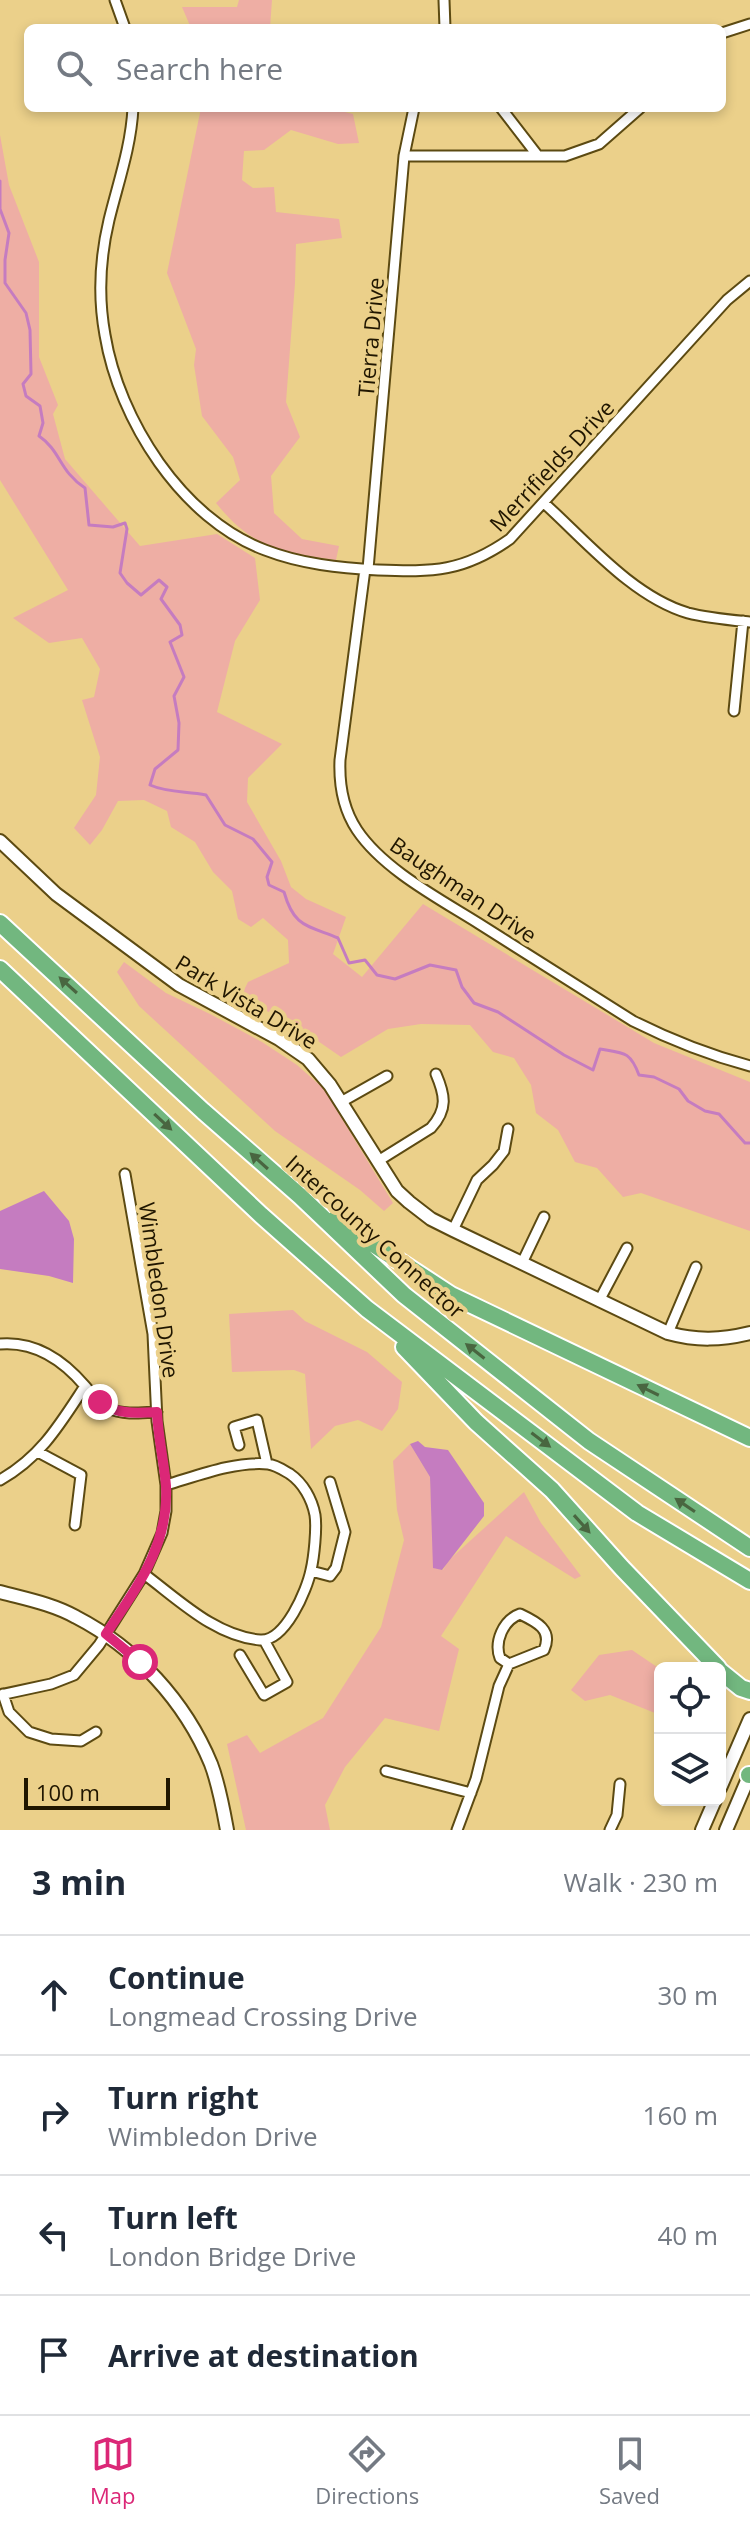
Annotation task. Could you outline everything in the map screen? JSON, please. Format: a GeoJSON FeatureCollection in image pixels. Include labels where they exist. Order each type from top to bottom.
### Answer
{"type":"FeatureCollection","features":[{"type":"Feature","properties":{"kind":"highway","name":"Intercounty Connector"},"geometry":{"type":"LineString","coordinates":[[0,923],[404,1295],[589,1441],[750,1548]]}},
{"type":"Feature","properties":{"kind":"highway"},"geometry":{"type":"LineString","coordinates":[[0,969],[261,1215],[367,1309],[476,1422],[552,1490],[712,1662]]}},
{"type":"Feature","properties":{"kind":"highway"},"geometry":{"type":"LineString","coordinates":[[300,1196],[451,1295],[750,1438]]}},
{"type":"Feature","properties":{"kind":"highway"},"geometry":{"type":"LineString","coordinates":[[367,1309],[637,1513],[750,1581]]}},
{"type":"Feature","properties":{"kind":"highway"},"geometry":{"type":"LineString","coordinates":[[726,1675],[741,1688],[750,1691]]}},
{"type":"Feature","properties":{"kind":"street"},"geometry":{"type":"LineString","coordinates":[[115,0],[124,24]]}},
{"type":"Feature","properties":{"kind":"street"},"geometry":{"type":"LineString","coordinates":[[444,0],[445,24]]}},
{"type":"Feature","properties":{"kind":"street"},"geometry":{"type":"LineString","coordinates":[[726,32],[750,24]]}},
{"type":"Feature","properties":{"kind":"street","name":"Merrifields Drive"},"geometry":{"type":"LineString","coordinates":[[133,112],[132,133],[108,223],[103,256],[101,290],[105,335],[115,379],[135,424],[156,458],[185,493],[230,532],[264,549],[308,563],[426,572],[464,565],[488,555],[510,539],[727,300],[750,281]]}},
{"type":"Feature","properties":{"kind":"street","name":"Tierra Drive"},"geometry":{"type":"LineString","coordinates":[[367,569],[404,156],[413,112]]}},
{"type":"Feature","properties":{"kind":"street"},"geometry":{"type":"LineString","coordinates":[[504,112],[538,156]]}},
{"type":"Feature","properties":{"kind":"street"},"geometry":{"type":"LineString","coordinates":[[404,156],[565,156],[599,144],[635,112]]}},
{"type":"Feature","properties":{"kind":"street"},"geometry":{"type":"LineString","coordinates":[[544,503],[633,584],[655,599],[689,613],[746,621],[734,711]]}},
{"type":"Feature","properties":{"kind":"street","name":"Baughman Drive"},"geometry":{"type":"LineString","coordinates":[[367,569],[340,760],[341,791],[349,816],[358,831],[387,862],[431,894],[633,1021],[712,1056],[750,1066]]}},
{"type":"Feature","properties":{"kind":"street","name":"Park Vista Drive"},"geometry":{"type":"LineString","coordinates":[[0,841],[56,894],[179,985],[279,1039],[308,1059],[330,1085],[397,1191],[431,1219],[668,1333],[689,1339],[722,1339],[750,1333]]}},
{"type":"Feature","properties":{"kind":"street"},"geometry":{"type":"LineString","coordinates":[[378,1161],[431,1128],[437,1121],[445,1104],[444,1092],[436,1074]]}},
{"type":"Feature","properties":{"kind":"street"},"geometry":{"type":"LineString","coordinates":[[341,1102],[387,1076]]}},
{"type":"Feature","properties":{"kind":"street"},"geometry":{"type":"LineString","coordinates":[[453,1230],[477,1180],[504,1151],[508,1129]]}},
{"type":"Feature","properties":{"kind":"street","name":"Wimbledon Drive"},"geometry":{"type":"LineString","coordinates":[[1,1695],[51,1684],[74,1675],[92,1655],[144,1574],[162,1533],[166,1485],[157,1412],[153,1334],[125,1174]]}},
{"type":"Feature","properties":{"kind":"street"},"geometry":{"type":"LineString","coordinates":[[522,1263],[544,1217]]}},
{"type":"Feature","properties":{"kind":"street"},"geometry":{"type":"LineString","coordinates":[[599,1301],[627,1248]]}},
{"type":"Feature","properties":{"kind":"street"},"geometry":{"type":"LineString","coordinates":[[668,1333],[696,1267]]}},
{"type":"Feature","properties":{"kind":"street"},"geometry":{"type":"LineString","coordinates":[[0,1344],[18,1344],[40,1350],[63,1363],[108,1408],[124,1412],[157,1412]]}},
{"type":"Feature","properties":{"kind":"street"},"geometry":{"type":"LineString","coordinates":[[0,1480],[21,1468],[38,1452],[85,1386]]}},
{"type":"Feature","properties":{"kind":"street"},"geometry":{"type":"LineString","coordinates":[[239,1445],[234,1427],[257,1420],[267,1464]]}},
{"type":"Feature","properties":{"kind":"street"},"geometry":{"type":"LineString","coordinates":[[38,1452],[81,1475],[75,1525]]}},
{"type":"Feature","properties":{"kind":"street"},"geometry":{"type":"LineString","coordinates":[[144,1574],[218,1629],[264,1640],[287,1626],[311,1571],[315,1516],[296,1478],[278,1467],[267,1464],[237,1466],[166,1485]]}},
{"type":"Feature","properties":{"kind":"street"},"geometry":{"type":"LineString","coordinates":[[311,1571],[330,1576],[336,1568],[345,1532],[330,1482]]}},
{"type":"Feature","properties":{"kind":"street"},"geometry":{"type":"LineString","coordinates":[[0,1592],[74,1615],[106,1634],[140,1662],[174,1699],[197,1735],[211,1765],[227,1830]]}},
{"type":"Feature","properties":{"kind":"street"},"geometry":{"type":"LineString","coordinates":[[457,1830],[471,1793],[499,1686],[509,1664],[544,1650],[548,1642],[547,1633],[537,1622],[520,1614],[511,1617],[498,1642],[500,1658],[509,1664]]}},
{"type":"Feature","properties":{"kind":"street"},"geometry":{"type":"LineString","coordinates":[[240,1655],[264,1695],[287,1682],[264,1640]]}},
{"type":"Feature","properties":{"kind":"street"},"geometry":{"type":"LineString","coordinates":[[1,1695],[9,1712],[29,1732],[51,1739],[81,1741],[96,1732]]}},
{"type":"Feature","properties":{"kind":"street"},"geometry":{"type":"LineString","coordinates":[[726,1774],[750,1719]]}},
{"type":"Feature","properties":{"kind":"street"},"geometry":{"type":"LineString","coordinates":[[386,1771],[471,1793]]}},
{"type":"Feature","properties":{"kind":"street"},"geometry":{"type":"LineString","coordinates":[[726,1830],[750,1775]]}},
{"type":"Feature","properties":{"kind":"street"},"geometry":{"type":"LineString","coordinates":[[610,1830],[617,1815],[620,1784]]}},
{"type":"Feature","properties":{"kind":"street"},"geometry":{"type":"LineString","coordinates":[[702,1830],[712,1806]]}},
{"type":"Feature","properties":{"kind":"shaded area"},"geometry":{"type":"Polygon","coordinates":[[[239,0],[272,0],[270,24],[189,24],[182,7],[237,7],[239,0]]]}},
{"type":"Feature","properties":{"kind":"shaded area"},"geometry":{"type":"Polygon","coordinates":[[[200,112],[353,114],[359,143],[338,144],[291,130],[264,150],[244,151],[242,180],[253,188],[274,187],[276,212],[339,219],[342,238],[296,244],[286,402],[300,437],[271,476],[274,513],[302,539],[339,546],[336,560],[299,554],[255,539],[216,503],[240,480],[233,457],[202,416],[194,365],[196,349],[167,273],[200,112]]]}},
{"type":"Feature","properties":{"kind":"shaded area"},"geometry":{"type":"Polygon","coordinates":[[[0,135],[9,185],[39,262],[39,357],[58,405],[53,414],[65,459],[140,546],[217,534],[255,558],[260,600],[235,641],[217,712],[282,744],[248,778],[247,802],[281,861],[291,887],[306,899],[346,917],[333,954],[362,977],[423,904],[654,1043],[750,1082],[750,1231],[641,1193],[623,1197],[597,1168],[575,1162],[558,1130],[536,1113],[531,1085],[514,1058],[493,1052],[470,1025],[421,1024],[388,1029],[341,1057],[241,996],[248,982],[289,963],[288,940],[263,918],[251,927],[238,919],[232,891],[213,872],[195,842],[171,827],[167,811],[144,800],[118,801],[90,845],[74,828],[96,795],[100,757],[82,700],[94,697],[100,669],[82,638],[49,643],[13,618],[68,590],[0,480],[0,135]]]}},
{"type":"Feature","properties":{"kind":"shaded area"},"geometry":{"type":"Polygon","coordinates":[[[124,962],[166,993],[262,1042],[297,1065],[324,1089],[393,1203],[384,1211],[360,1190],[275,1131],[139,1006],[117,972],[124,962]]]}},
{"type":"Feature","properties":{"kind":"shaded area"},"geometry":{"type":"Polygon","coordinates":[[[44,1191],[69,1221],[74,1239],[73,1283],[0,1269],[0,1211],[44,1191]]]}},
{"type":"Feature","properties":{"kind":"shaded area"},"geometry":{"type":"Polygon","coordinates":[[[293,1310],[305,1321],[367,1352],[402,1382],[398,1409],[382,1431],[358,1420],[335,1426],[311,1449],[305,1374],[294,1370],[232,1372],[229,1314],[293,1310]]]}},
{"type":"Feature","properties":{"kind":"shaded area"},"geometry":{"type":"Polygon","coordinates":[[[418,1441],[425,1447],[448,1450],[484,1503],[484,1516],[442,1570],[433,1568],[430,1477],[410,1444],[418,1441]]]}},
{"type":"Feature","properties":{"kind":"shaded area"},"geometry":{"type":"Polygon","coordinates":[[[410,1444],[430,1477],[434,1568],[443,1570],[449,1560],[524,1492],[541,1523],[581,1576],[575,1579],[506,1536],[441,1636],[459,1649],[439,1731],[385,1718],[345,1767],[325,1805],[330,1830],[246,1830],[227,1744],[247,1735],[260,1753],[323,1718],[381,1627],[404,1540],[397,1510],[393,1461],[410,1444]]]}},
{"type":"Feature","properties":{"kind":"shaded area"},"geometry":{"type":"Polygon","coordinates":[[[632,1650],[654,1665],[654,1713],[610,1695],[585,1701],[571,1690],[599,1655],[632,1650]]]}},
{"type":"Feature","properties":{"kind":"waterway"},"geometry":{"type":"LineString","coordinates":[[0,181],[0,209],[9,233],[5,283],[26,313],[30,330],[31,374],[23,384],[26,396],[40,406],[43,423],[39,436],[52,448],[76,482],[85,488],[89,525],[113,527],[125,523],[127,529],[120,573],[127,583],[141,595],[159,580],[167,587],[161,599],[180,625],[182,635],[170,642],[184,677],[174,696],[179,723],[178,750],[155,769],[150,785],[206,795],[225,825],[253,839],[272,862],[267,877],[269,885],[284,892],[297,919],[338,938],[349,963],[365,960],[377,975],[395,979],[430,965],[456,970],[462,987],[474,1003],[498,1012],[593,1070],[600,1049],[625,1054],[639,1075],[654,1077],[679,1089],[688,1101],[705,1111],[719,1114],[745,1143],[750,1143]]}},
{"type":"Feature","properties":{"kind":"route"},"geometry":{"type":"LineString","coordinates":[[100,1402],[108,1408],[124,1412],[157,1412],[166,1485],[162,1533],[144,1574],[106,1634],[140,1662]]}}]}
